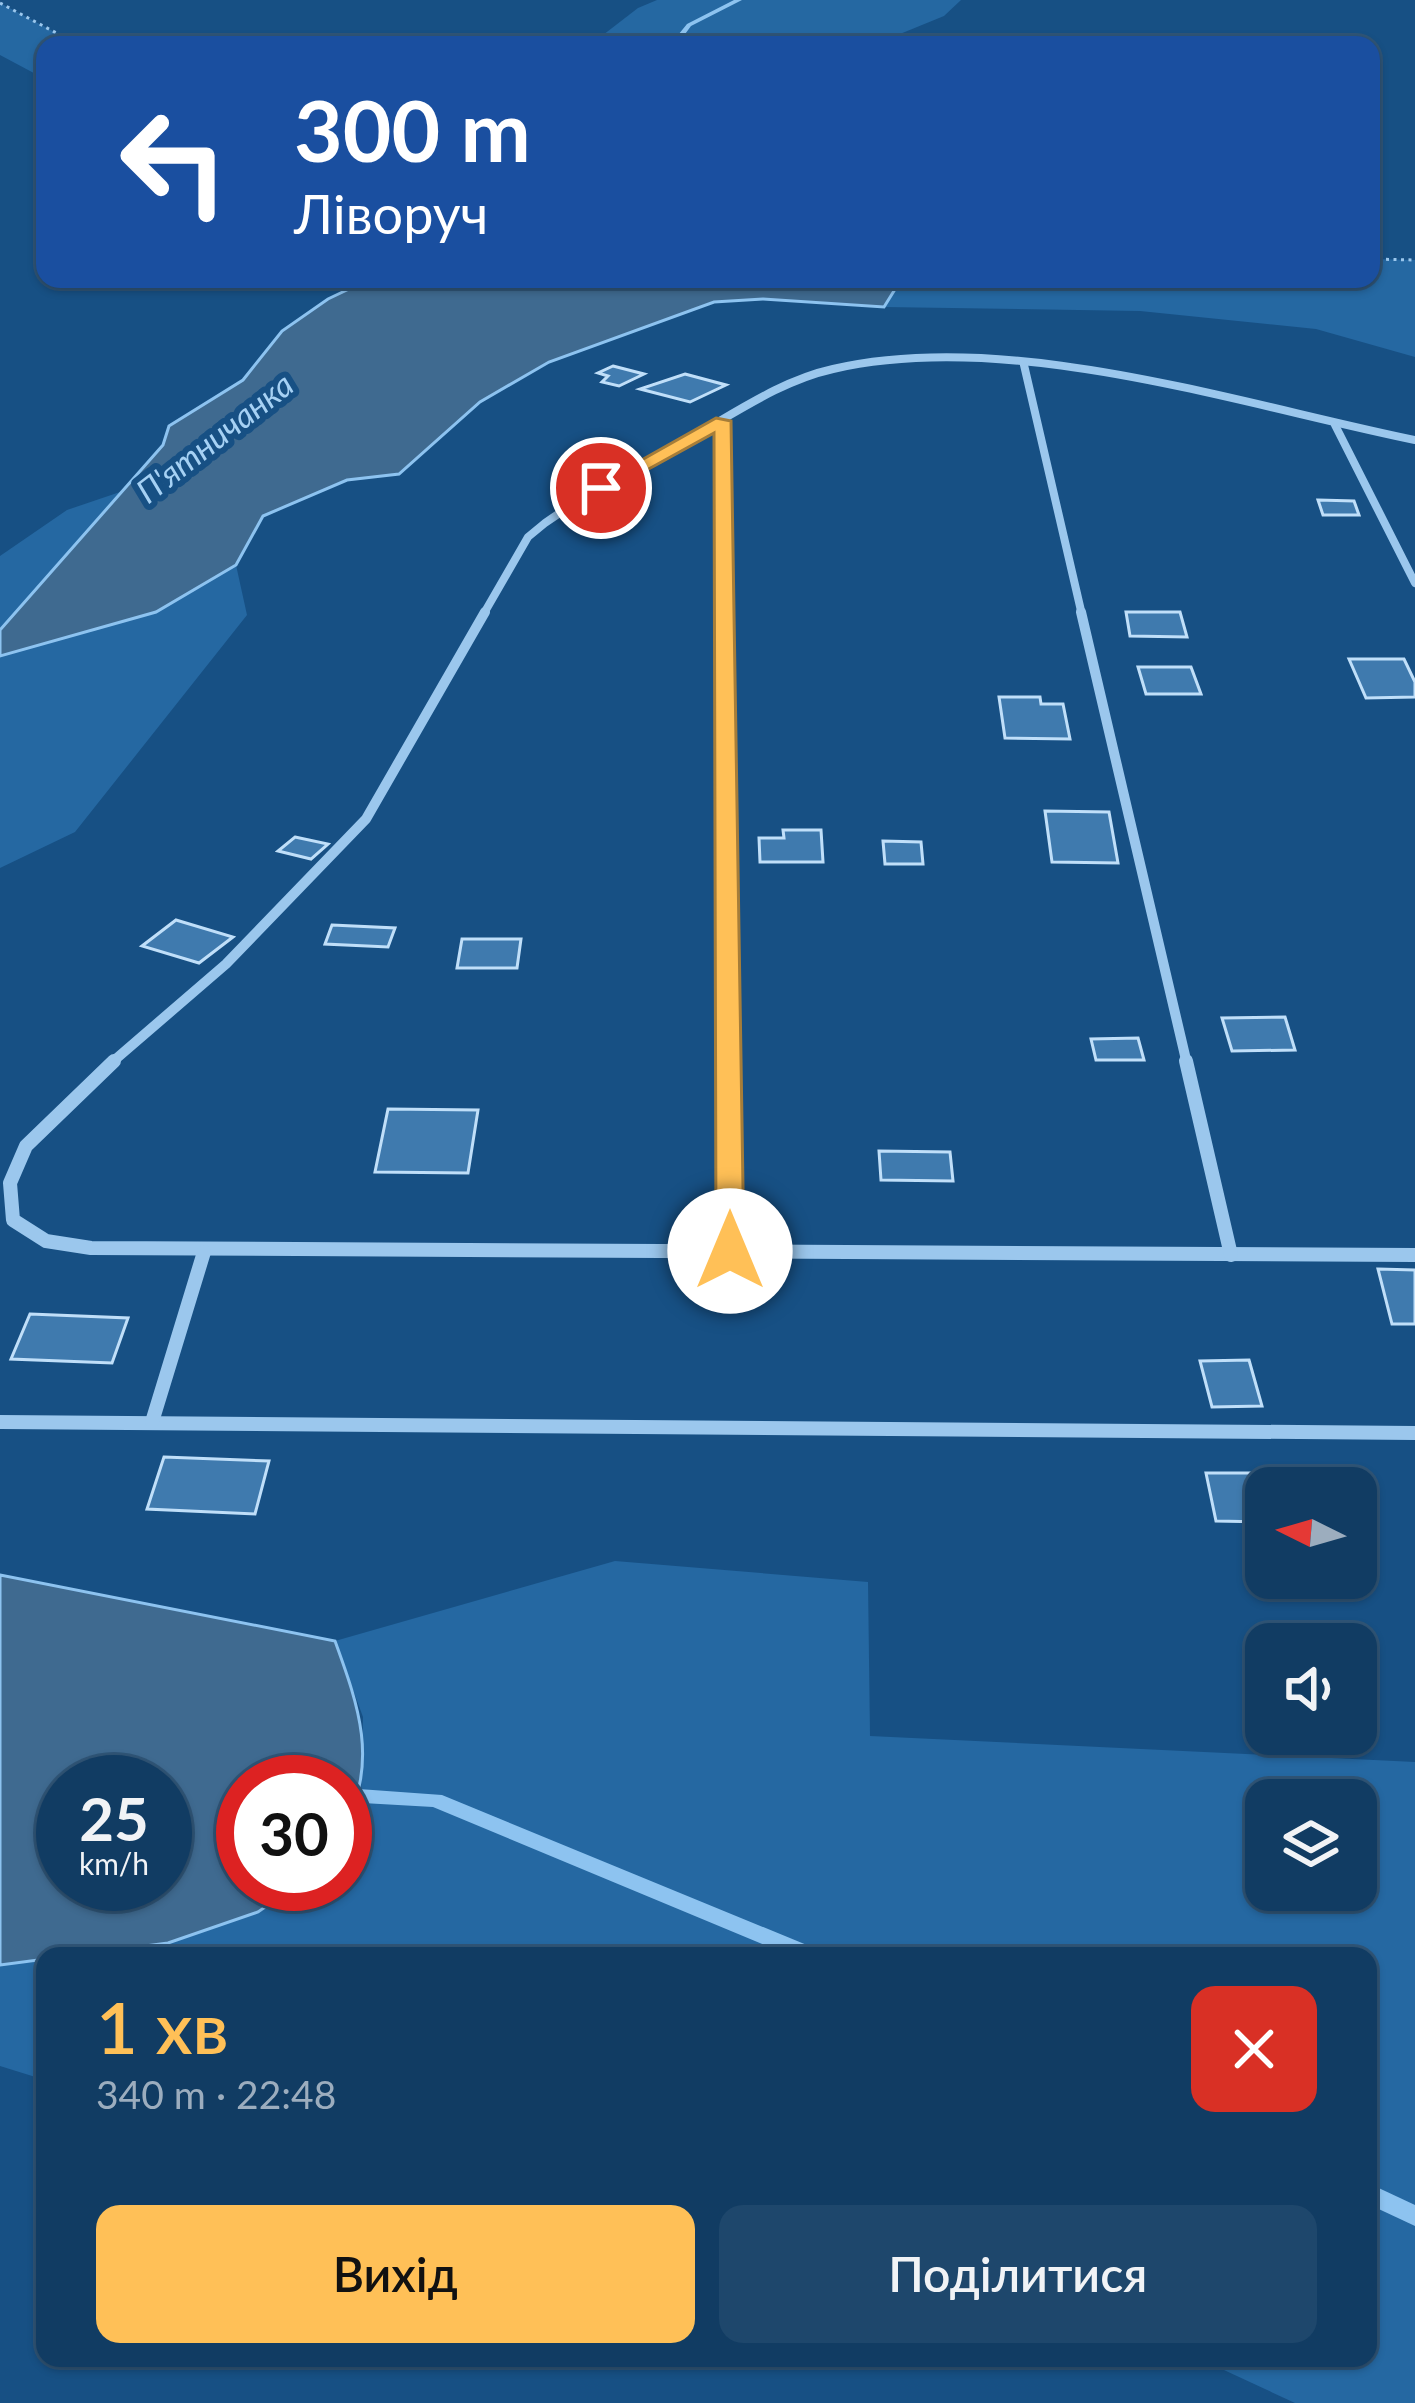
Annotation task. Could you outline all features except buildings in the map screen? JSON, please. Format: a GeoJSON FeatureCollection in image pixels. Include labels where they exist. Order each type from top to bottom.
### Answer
{"type":"FeatureCollection","features":[{"type":"Feature","properties":{"kind":"street"},"geometry":{"type":"LineString","coordinates":[[1415,440],[1024,365],[943,359],[854,364],[804,379],[722,421],[560,510],[528,537],[366,819],[226,964],[47,1121],[15,1165],[8,1202],[13,1220],[26,1232],[66,1245],[204,1252],[1415,1255]]}},
{"type":"Feature","properties":{"kind":"street"},"geometry":{"type":"LineString","coordinates":[[1024,365],[1231,1255]]}},
{"type":"Feature","properties":{"kind":"street"},"geometry":{"type":"LineString","coordinates":[[722,421],[730,1251]]}},
{"type":"Feature","properties":{"kind":"street"},"geometry":{"type":"LineString","coordinates":[[1335,425],[1415,583]]}},
{"type":"Feature","properties":{"kind":"street"},"geometry":{"type":"LineString","coordinates":[[152,1422],[204,1252]]}},
{"type":"Feature","properties":{"kind":"street"},"geometry":{"type":"LineString","coordinates":[[0,1422],[1415,1433]]}},
{"type":"Feature","properties":{"kind":"path"},"geometry":{"type":"LineString","coordinates":[[0,2],[62,36]]}},
{"type":"Feature","properties":{"kind":"path"},"geometry":{"type":"LineString","coordinates":[[1380,260],[1415,260]]}},
{"type":"Feature","properties":{"kind":"shaded area"},"geometry":{"type":"Polygon","coordinates":[[[657,0],[961,0],[944,16],[895,36],[602,36],[638,8],[657,0]]]}},
{"type":"Feature","properties":{"kind":"shaded area"},"geometry":{"type":"Polygon","coordinates":[[[0,3],[62,36],[36,36],[36,74],[0,55],[0,3]]]}},
{"type":"Feature","properties":{"kind":"shaded area"},"geometry":{"type":"Polygon","coordinates":[[[1380,259],[1415,260],[1415,357],[1316,329],[1140,311],[884,307],[896,288],[1380,288],[1380,259]]]}},
{"type":"Feature","properties":{"kind":"shaded area"},"geometry":{"type":"Polygon","coordinates":[[[120,492],[0,630],[0,556],[67,510],[120,492]]]}},
{"type":"Feature","properties":{"kind":"shaded area"},"geometry":{"type":"Polygon","coordinates":[[[236,565],[247,615],[75,832],[0,868],[0,656],[156,612],[236,565]]]}},
{"type":"Feature","properties":{"kind":"shaded area"},"geometry":{"type":"Polygon","coordinates":[[[615,1561],[868,1582],[870,1736],[1415,1762],[1415,2403],[1295,2403],[1217,2367],[1377,2367],[1377,1947],[143,1947],[259,1911],[372,1911],[372,1755],[362,1755],[363,1717],[335,1641],[615,1561]]]}},
{"type":"Feature","properties":{"kind":"shaded area"},"geometry":{"type":"Polygon","coordinates":[[[36,1962],[36,2077],[0,2066],[0,1965],[36,1962]]]}},
{"type":"Feature","properties":{"kind":"water"},"geometry":{"type":"Polygon","coordinates":[[[351,288],[896,288],[884,307],[763,299],[714,302],[549,362],[480,402],[399,474],[347,480],[263,516],[236,565],[156,612],[0,656],[0,630],[163,445],[169,426],[243,380],[282,331],[351,288]]]}},
{"type":"Feature","properties":{"kind":"water"},"geometry":{"type":"Polygon","coordinates":[[[0,1575],[335,1641],[357,1711],[363,1755],[216,1755],[216,1911],[259,1911],[168,1943],[36,1947],[36,1960],[0,1965],[0,1575]]]}},
{"type":"Feature","properties":{"kind":"waterway","name":"П'ятничанка"},"geometry":{"type":"LineString","coordinates":[[680,36],[689,25],[739,0]]}},
{"type":"Feature","properties":{"kind":"waterway"},"geometry":{"type":"LineString","coordinates":[[372,1796],[435,1800],[790,1947]]}},
{"type":"Feature","properties":{"kind":"waterway"},"geometry":{"type":"LineString","coordinates":[[1377,2197],[1415,2216]]}},
{"type":"Feature","properties":{"kind":"route"},"geometry":{"type":"LineString","coordinates":[[601,488],[722,421],[730,1251]]}}]}
